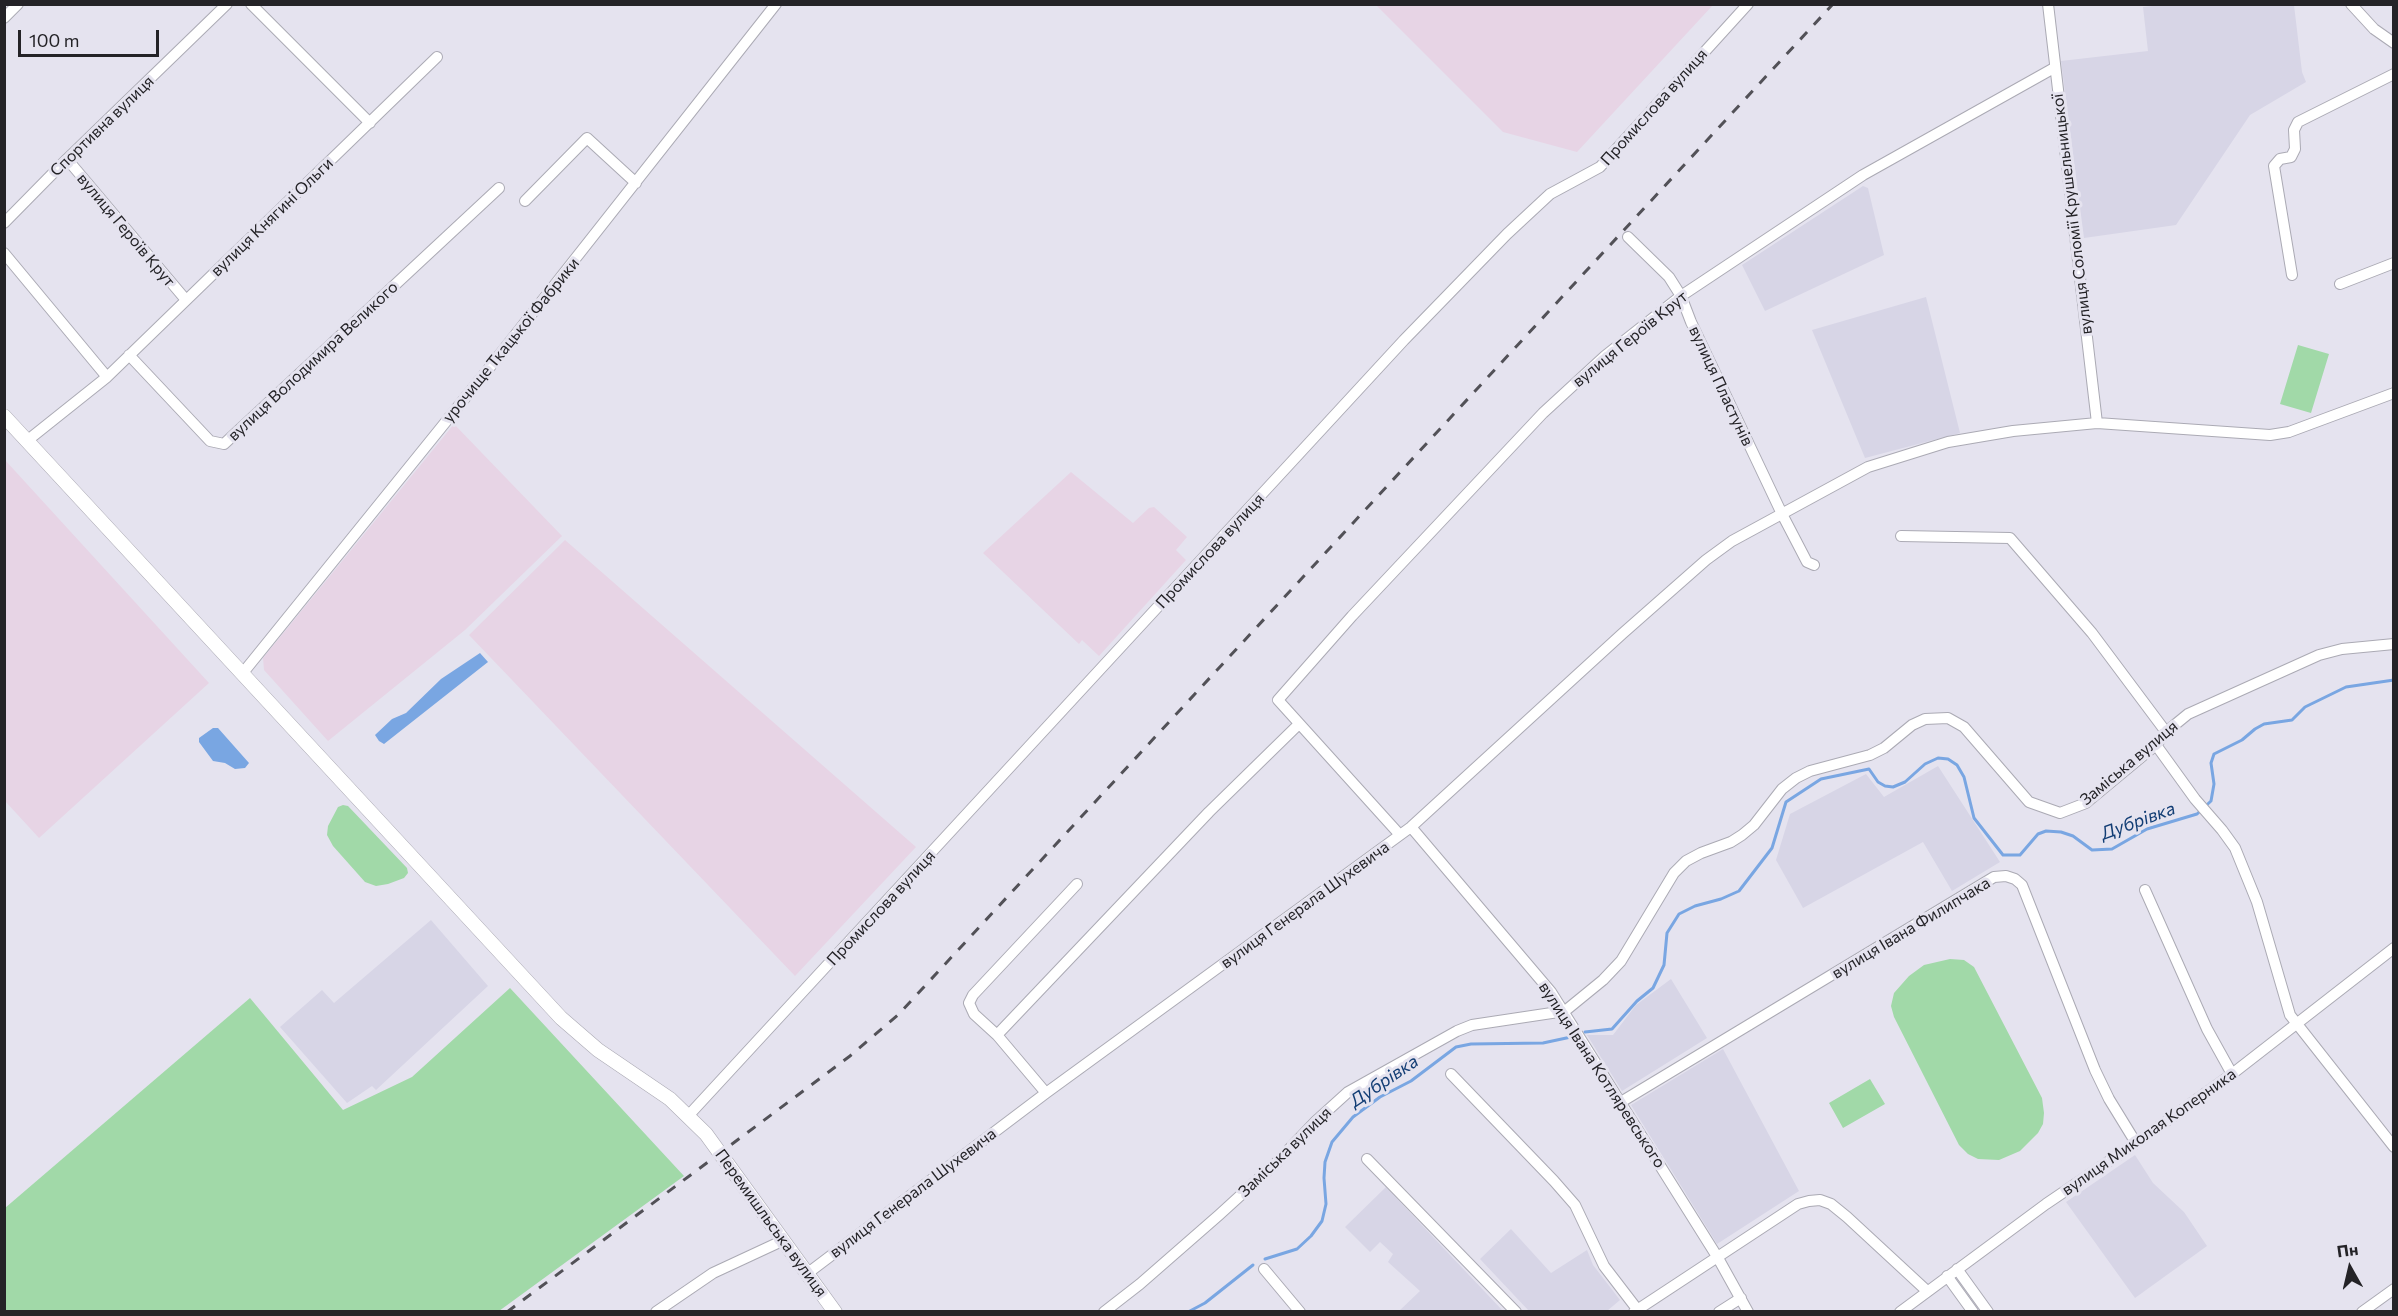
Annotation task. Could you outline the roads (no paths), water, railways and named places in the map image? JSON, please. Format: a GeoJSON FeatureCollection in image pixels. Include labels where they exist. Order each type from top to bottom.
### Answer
{"type":"FeatureCollection","features":[{"type":"Feature","properties":{"kind":"main road","name":"Перемишльська вулиця"},"geometry":{"type":"LineString","coordinates":[[4,416],[561,1018],[598,1050],[670,1099],[706,1134],[835,1311]]}},
{"type":"Feature","properties":{"kind":"street"},"geometry":{"type":"LineString","coordinates":[[4,18],[18,4]]}},
{"type":"Feature","properties":{"kind":"street","name":"Спортивна вулиця"},"geometry":{"type":"LineString","coordinates":[[4,223],[227,4]]}},
{"type":"Feature","properties":{"kind":"street"},"geometry":{"type":"LineString","coordinates":[[252,4],[370,123]]}},
{"type":"Feature","properties":{"kind":"street","name":"урочище Ткацької Фабрики"},"geometry":{"type":"LineString","coordinates":[[242,674],[636,183],[776,4]]}},
{"type":"Feature","properties":{"kind":"street","name":"Промислова вулиця"},"geometry":{"type":"LineString","coordinates":[[688,1116],[1404,340],[1507,234],[1550,194],[1600,167],[1748,4]]}},
{"type":"Feature","properties":{"kind":"street","name":"вулиця Соломії Крушельницької"},"geometry":{"type":"LineString","coordinates":[[2048,4],[2097,423]]}},
{"type":"Feature","properties":{"kind":"street"},"geometry":{"type":"LineString","coordinates":[[2351,4],[2374,29],[2394,43]]}},
{"type":"Feature","properties":{"kind":"street","name":"вулиця Княгині Ольги"},"geometry":{"type":"LineString","coordinates":[[28,440],[107,377],[437,57]]}},
{"type":"Feature","properties":{"kind":"street","name":"вулиця Героїв Крут"},"geometry":{"type":"LineString","coordinates":[[1299,724],[1278,700],[1352,616],[1543,413],[1605,356],[1682,296],[1863,174],[2054,68]]}},
{"type":"Feature","properties":{"kind":"street"},"geometry":{"type":"LineString","coordinates":[[2292,276],[2274,166],[2280,159],[2291,156],[2295,149],[2294,130],[2298,122],[2394,74]]}},
{"type":"Feature","properties":{"kind":"street"},"geometry":{"type":"LineString","coordinates":[[525,201],[587,138],[636,183]]}},
{"type":"Feature","properties":{"kind":"street","name":"вулиця Героїв Крут"},"geometry":{"type":"LineString","coordinates":[[67,159],[186,300]]}},
{"type":"Feature","properties":{"kind":"street","name":"вулиця Володимира Великого"},"geometry":{"type":"LineString","coordinates":[[129,355],[210,441],[224,444],[499,189]]}},
{"type":"Feature","properties":{"kind":"street","name":"вулиця Пластунів"},"geometry":{"type":"LineString","coordinates":[[1628,237],[1669,277],[1682,296],[1691,322],[1782,514]]}},
{"type":"Feature","properties":{"kind":"street"},"geometry":{"type":"LineString","coordinates":[[4,253],[107,377]]}},
{"type":"Feature","properties":{"kind":"street"},"geometry":{"type":"LineString","coordinates":[[2340,284],[2394,263]]}},
{"type":"Feature","properties":{"kind":"street","name":"вулиця Генерала Шухевича"},"geometry":{"type":"LineString","coordinates":[[808,1273],[1046,1093],[1400,836],[1622,633],[1706,560],[1732,541],[1868,467],[1948,442],[2013,431],[2097,423],[2270,435],[2289,432],[2394,393]]}},
{"type":"Feature","properties":{"kind":"street"},"geometry":{"type":"LineString","coordinates":[[1782,514],[1807,561],[1814,565]]}},
{"type":"Feature","properties":{"kind":"street"},"geometry":{"type":"LineString","coordinates":[[1901,536],[2010,538],[2092,633],[2166,732]]}},
{"type":"Feature","properties":{"kind":"street","name":"Заміська вулиця"},"geometry":{"type":"LineString","coordinates":[[1104,1311],[1140,1284],[1236,1200],[1348,1092],[1457,1031],[1472,1025],[1565,1011],[1603,980],[1621,961],[1674,873],[1686,861],[1742,835],[1754,825],[1782,789],[1796,778],[1810,771],[1870,755],[1884,748],[1912,725],[1924,719],[1948,718],[1964,727],[1992,756],[2029,802],[2060,813],[2086,803],[2156,745],[2166,732],[2188,714],[2319,655],[2342,649],[2394,644]]}},
{"type":"Feature","properties":{"kind":"street"},"geometry":{"type":"LineString","coordinates":[[997,1035],[1209,812],[1299,724],[1400,836]]}},
{"type":"Feature","properties":{"kind":"street"},"geometry":{"type":"LineString","coordinates":[[2156,745],[2195,799],[2235,848],[2269,937],[2287,1008],[2297,1024],[2394,1147]]}},
{"type":"Feature","properties":{"kind":"street","name":"вулиця Івана Котляревського"},"geometry":{"type":"LineString","coordinates":[[1411,827],[1565,1011],[1719,1258],[1748,1311]]}},
{"type":"Feature","properties":{"kind":"street","name":"вулиця Івана Филипчака"},"geometry":{"type":"LineString","coordinates":[[1620,1102],[1994,877],[2006,876],[2022,885],[2095,1070],[2109,1099],[2136,1143]]}},
{"type":"Feature","properties":{"kind":"street"},"geometry":{"type":"LineString","coordinates":[[1046,1093],[997,1035],[974,1014],[969,1004],[970,999],[1077,884]]}},
{"type":"Feature","properties":{"kind":"street"},"geometry":{"type":"LineString","coordinates":[[2145,890],[2207,1029],[2232,1074]]}},
{"type":"Feature","properties":{"kind":"street","name":"вулиця Миколая Коперника"},"geometry":{"type":"LineString","coordinates":[[1900,1311],[2046,1204],[2232,1074],[2394,948]]}},
{"type":"Feature","properties":{"kind":"street"},"geometry":{"type":"LineString","coordinates":[[1451,1074],[1575,1205],[1604,1266],[1635,1310],[1719,1258],[1798,1204],[1820,1200],[1831,1204],[1864,1231],[1927,1291]]}},
{"type":"Feature","properties":{"kind":"street"},"geometry":{"type":"LineString","coordinates":[[1367,1159],[1516,1311]]}},
{"type":"Feature","properties":{"kind":"street"},"geometry":{"type":"LineString","coordinates":[[656,1311],[713,1273],[784,1240]]}},
{"type":"Feature","properties":{"kind":"street"},"geometry":{"type":"LineString","coordinates":[[1264,1269],[1300,1311]]}},
{"type":"Feature","properties":{"kind":"street"},"geometry":{"type":"LineString","coordinates":[[1957,1269],[1988,1311]]}},
{"type":"Feature","properties":{"kind":"street"},"geometry":{"type":"LineString","coordinates":[[1947,1276],[1973,1311]]}},
{"type":"Feature","properties":{"kind":"street"},"geometry":{"type":"LineString","coordinates":[[2362,1311],[2394,1288]]}},
{"type":"Feature","properties":{"kind":"street"},"geometry":{"type":"LineString","coordinates":[[1719,1311],[1741,1298]]}},
{"type":"Feature","properties":{"kind":"water"},"geometry":{"type":"Polygon","coordinates":[[[480,653],[488,662],[384,744],[379,741],[375,735],[392,719],[406,713],[441,679],[480,653]]]}},
{"type":"Feature","properties":{"kind":"water"},"geometry":{"type":"Polygon","coordinates":[[[213,728],[218,728],[249,763],[245,768],[235,769],[225,763],[213,761],[199,742],[199,738],[213,728]]]}},
{"type":"Feature","properties":{"kind":"waterway","name":"Дубрівка"},"geometry":{"type":"LineString","coordinates":[[1585,1032],[1612,1029],[1637,1001],[1653,988],[1664,965],[1667,933],[1679,914],[1739,891],[1772,848],[1786,802],[1821,779],[1869,769],[1878,782],[1893,787],[1905,782],[1925,764],[1938,758],[1948,759],[1957,765],[1964,777],[1974,818],[2003,855],[2020,855],[2038,834],[2046,831],[2073,836],[2092,850],[2112,849],[2147,829],[2197,814],[2211,801],[2214,784],[2211,763],[2214,754],[2242,740],[2255,729],[2264,724],[2292,720],[2305,707],[2346,687],[2394,680]]}},
{"type":"Feature","properties":{"kind":"waterway","name":"Дубрівка"},"geometry":{"type":"LineString","coordinates":[[1265,1259],[1297,1249],[1322,1221],[1326,1204],[1325,1162],[1332,1142],[1353,1117],[1380,1097],[1411,1081],[1456,1047],[1471,1044],[1543,1043],[1571,1037]]}},
{"type":"Feature","properties":{"kind":"waterway","name":"Дубрівка"},"geometry":{"type":"LineString","coordinates":[[1188,1312],[1205,1303],[1253,1265]]}},
{"type":"Feature","properties":{"kind":"railway"},"geometry":{"type":"LineString","coordinates":[[507,1312],[850,1056],[898,1015],[1833,4]]}}]}
